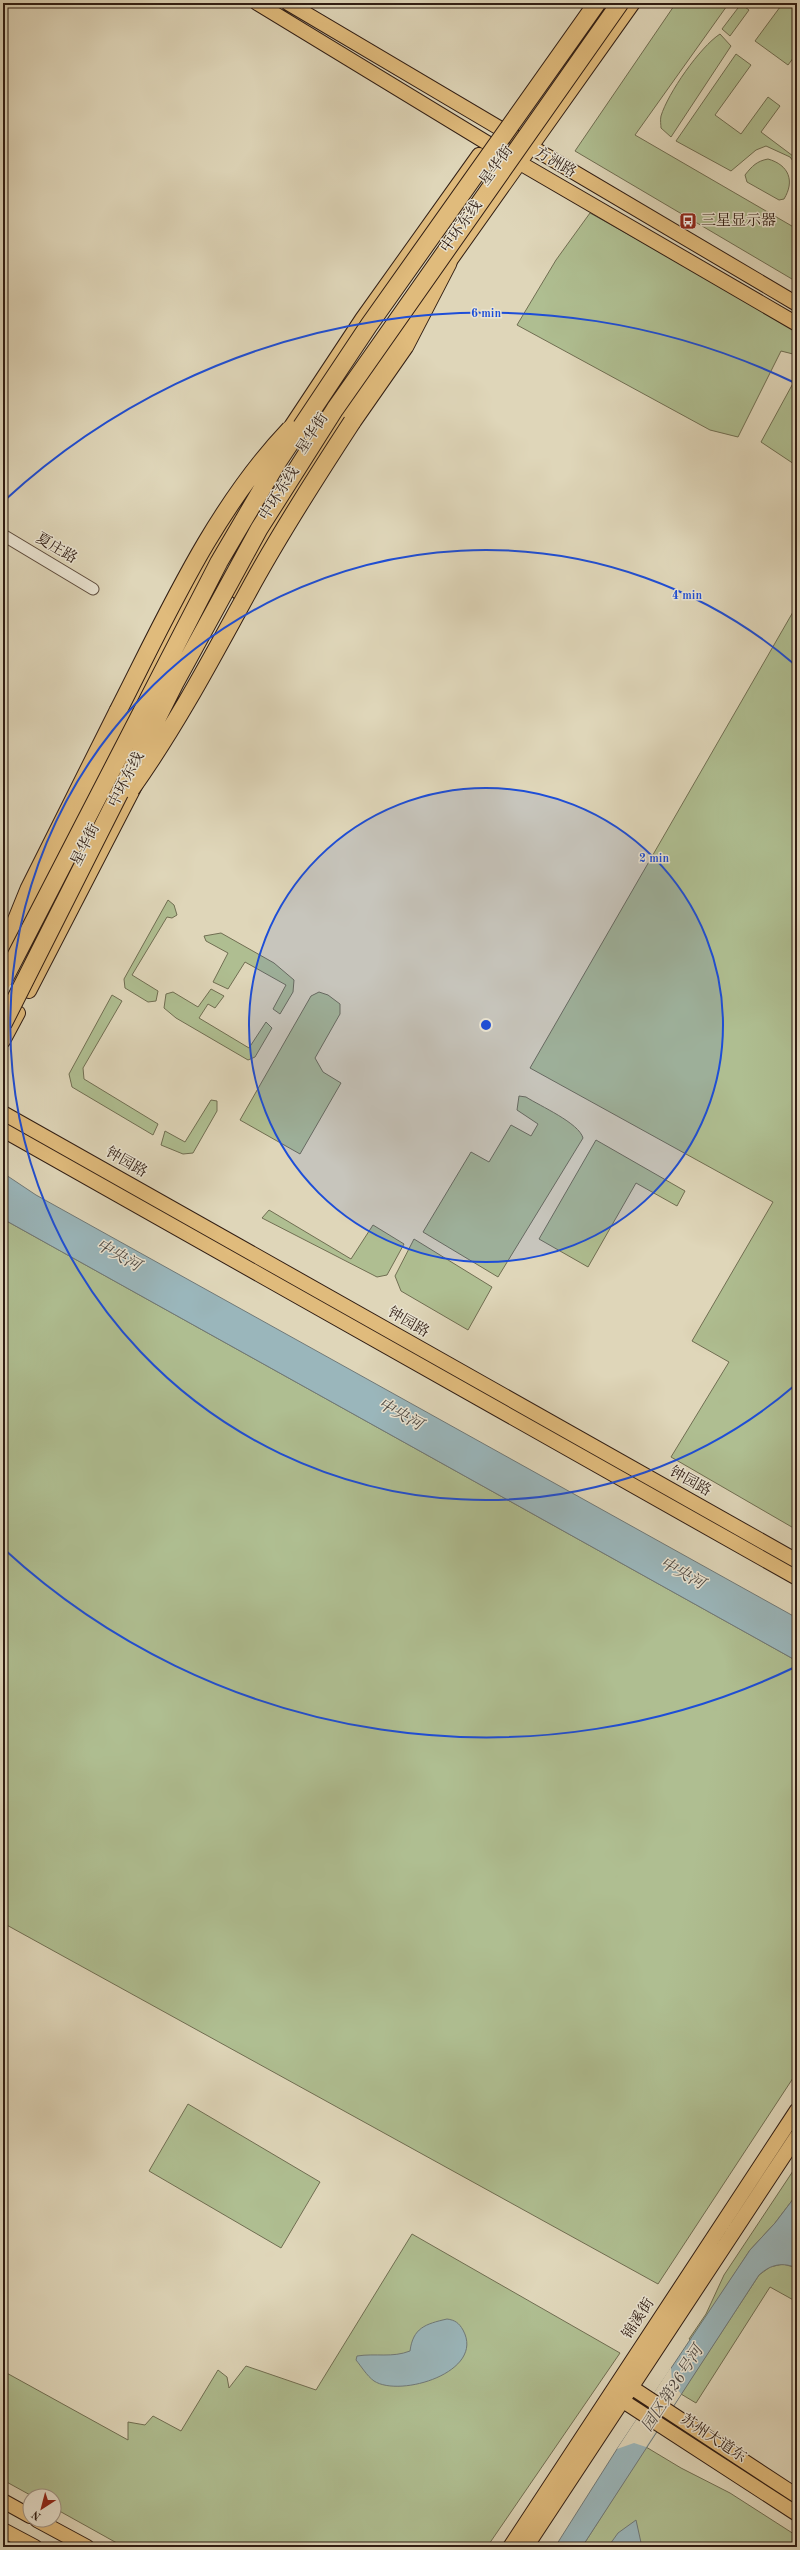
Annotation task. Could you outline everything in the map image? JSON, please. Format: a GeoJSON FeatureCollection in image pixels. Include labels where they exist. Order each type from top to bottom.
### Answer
{"type":"FeatureCollection","features":[{"type":"Feature","properties":{"kind":"highway","name":"中环东线"},"geometry":{"type":"LineString","coordinates":[[3,981],[219,562],[271,473],[319,398],[598,3]]}},
{"type":"Feature","properties":{"kind":"highway","name":"中环东线"},"geometry":{"type":"LineString","coordinates":[[3,1024],[231,579],[295,469],[391,328],[620,3]]}},
{"type":"Feature","properties":{"kind":"highway"},"geometry":{"type":"LineString","coordinates":[[98,837],[155,756],[277,541],[352,422],[405,346],[448,263]]}},
{"type":"Feature","properties":{"kind":"highway"},"geometry":{"type":"LineString","coordinates":[[3,953],[29,889],[118,711],[189,574],[226,511],[262,458],[319,398]]}},
{"type":"Feature","properties":{"kind":"main road","name":"方洲路"},"geometry":{"type":"LineString","coordinates":[[257,3],[488,143],[797,324]]}},
{"type":"Feature","properties":{"kind":"main road","name":"方洲路"},"geometry":{"type":"LineString","coordinates":[[288,3],[797,304]]}},
{"type":"Feature","properties":{"kind":"main road","name":"星华街"},"geometry":{"type":"LineString","coordinates":[[3,958],[234,514],[362,319],[587,3]]}},
{"type":"Feature","properties":{"kind":"main road","name":"星华街"},"geometry":{"type":"LineString","coordinates":[[3,1041],[182,697],[269,536],[340,423],[448,263],[633,3]]}},
{"type":"Feature","properties":{"kind":"main road","name":"钟园路"},"geometry":{"type":"LineString","coordinates":[[3,1113],[797,1561]]}},
{"type":"Feature","properties":{"kind":"main road","name":"钟园路"},"geometry":{"type":"LineString","coordinates":[[3,1130],[797,1578]]}},
{"type":"Feature","properties":{"kind":"main road","name":"锦溪街"},"geometry":{"type":"LineString","coordinates":[[510,2547],[797,2110]]}},
{"type":"Feature","properties":{"kind":"main road","name":"锦溪街"},"geometry":{"type":"LineString","coordinates":[[526,2547],[797,2136]]}},
{"type":"Feature","properties":{"kind":"main road","name":"苏州大道东"},"geometry":{"type":"LineString","coordinates":[[616,2385],[631,2387],[668,2413],[797,2496]]}},
{"type":"Feature","properties":{"kind":"main road"},"geometry":{"type":"LineString","coordinates":[[616,2385],[623,2401]]}},
{"type":"Feature","properties":{"kind":"main road","name":"苏州大道东"},"geometry":{"type":"LineString","coordinates":[[623,2401],[797,2514]]}},
{"type":"Feature","properties":{"kind":"main road"},"geometry":{"type":"LineString","coordinates":[[3,2501],[22,2512]]}},
{"type":"Feature","properties":{"kind":"main road"},"geometry":{"type":"LineString","coordinates":[[52,2528],[86,2547]]}},
{"type":"Feature","properties":{"kind":"main road"},"geometry":{"type":"LineString","coordinates":[[3,2530],[35,2547]]}},
{"type":"Feature","properties":{"kind":"street","name":"夏庄路"},"geometry":{"type":"LineString","coordinates":[[3,535],[93,589]]}},
{"type":"Feature","properties":{"kind":"green space"},"geometry":{"type":"Polygon","coordinates":[[[676,3],[729,3],[635,135],[797,229],[797,282],[575,151],[676,3]]]}},
{"type":"Feature","properties":{"kind":"green space"},"geometry":{"type":"Polygon","coordinates":[[[783,3],[797,3],[797,53],[788,65],[755,41],[783,3]]]}},
{"type":"Feature","properties":{"kind":"green space"},"geometry":{"type":"Polygon","coordinates":[[[741,4],[749,10],[730,36],[722,29],[741,4]]]}},
{"type":"Feature","properties":{"kind":"green space"},"geometry":{"type":"Polygon","coordinates":[[[720,34],[731,46],[671,137],[661,128],[661,118],[670,95],[677,83],[703,49],[720,34]]]}},
{"type":"Feature","properties":{"kind":"green space"},"geometry":{"type":"Polygon","coordinates":[[[736,54],[751,65],[715,115],[741,134],[768,97],[780,106],[761,132],[797,159],[797,166],[790,157],[766,146],[756,150],[731,171],[676,141],[736,54]]]}},
{"type":"Feature","properties":{"kind":"green space"},"geometry":{"type":"Polygon","coordinates":[[[768,159],[781,165],[788,174],[789,186],[784,199],[779,200],[747,182],[745,175],[750,169],[755,164],[768,159]]]}},
{"type":"Feature","properties":{"kind":"green space"},"geometry":{"type":"Polygon","coordinates":[[[590,213],[797,329],[797,355],[781,351],[738,437],[710,430],[517,325],[556,260],[590,213]]]}},
{"type":"Feature","properties":{"kind":"green space"},"geometry":{"type":"Polygon","coordinates":[[[797,376],[797,466],[761,442],[797,376]]]}},
{"type":"Feature","properties":{"kind":"green space"},"geometry":{"type":"Polygon","coordinates":[[[797,605],[797,1530],[671,1457],[729,1362],[692,1341],[773,1202],[530,1068],[797,605]]]}},
{"type":"Feature","properties":{"kind":"green space"},"geometry":{"type":"Polygon","coordinates":[[[168,900],[174,905],[177,915],[172,918],[167,917],[132,975],[158,991],[156,1001],[148,1002],[125,988],[124,979],[168,900]]]}},
{"type":"Feature","properties":{"kind":"green space"},"geometry":{"type":"Polygon","coordinates":[[[221,933],[274,963],[294,980],[293,992],[280,1014],[273,1009],[286,985],[245,962],[228,989],[213,982],[228,953],[206,941],[204,936],[221,933]]]}},
{"type":"Feature","properties":{"kind":"green space"},"geometry":{"type":"Polygon","coordinates":[[[211,989],[224,996],[215,1008],[208,1004],[199,1018],[249,1048],[266,1022],[272,1028],[255,1057],[248,1060],[176,1018],[164,1008],[166,994],[173,992],[198,1007],[211,989]]]}},
{"type":"Feature","properties":{"kind":"green space"},"geometry":{"type":"Polygon","coordinates":[[[319,992],[328,995],[340,1004],[340,1014],[315,1058],[323,1072],[341,1083],[300,1154],[240,1120],[311,996],[319,992]]]}},
{"type":"Feature","properties":{"kind":"green space"},"geometry":{"type":"Polygon","coordinates":[[[112,995],[122,1001],[83,1068],[84,1079],[158,1124],[153,1135],[72,1087],[69,1074],[112,995]]]}},
{"type":"Feature","properties":{"kind":"green space"},"geometry":{"type":"Polygon","coordinates":[[[519,1096],[526,1097],[558,1115],[580,1132],[583,1138],[498,1277],[423,1232],[471,1152],[489,1162],[511,1125],[531,1136],[538,1124],[517,1110],[519,1096]]]}},
{"type":"Feature","properties":{"kind":"green space"},"geometry":{"type":"Polygon","coordinates":[[[211,1100],[217,1101],[217,1111],[193,1153],[183,1154],[161,1145],[165,1131],[185,1142],[211,1100]]]}},
{"type":"Feature","properties":{"kind":"green space"},"geometry":{"type":"Polygon","coordinates":[[[596,1140],[685,1191],[677,1206],[636,1183],[588,1267],[539,1239],[596,1140]]]}},
{"type":"Feature","properties":{"kind":"green space"},"geometry":{"type":"Polygon","coordinates":[[[269,1210],[351,1259],[373,1225],[404,1244],[387,1275],[377,1277],[262,1218],[269,1210]]]}},
{"type":"Feature","properties":{"kind":"green space"},"geometry":{"type":"Polygon","coordinates":[[[3,1219],[797,1661],[797,2072],[658,2284],[3,1923],[3,1219]]]}},
{"type":"Feature","properties":{"kind":"green space"},"geometry":{"type":"Polygon","coordinates":[[[414,1239],[492,1287],[468,1330],[401,1291],[395,1276],[414,1239]]]}},
{"type":"Feature","properties":{"kind":"green space"},"geometry":{"type":"Polygon","coordinates":[[[188,2104],[320,2182],[281,2248],[149,2171],[188,2104]]]}},
{"type":"Feature","properties":{"kind":"green space"},"geometry":{"type":"Polygon","coordinates":[[[797,2165],[797,2194],[775,2223],[750,2250],[691,2340],[689,2339],[706,2314],[724,2275],[797,2165]]]}},
{"type":"Feature","properties":{"kind":"green space"},"geometry":{"type":"Polygon","coordinates":[[[412,2234],[620,2353],[487,2547],[124,2547],[62,2512],[62,2488],[22,2488],[22,2490],[3,2480],[3,2371],[128,2440],[128,2422],[145,2425],[153,2416],[181,2431],[218,2370],[227,2377],[229,2388],[246,2366],[316,2390],[412,2234]]]}},
{"type":"Feature","properties":{"kind":"green space"},"geometry":{"type":"Polygon","coordinates":[[[783,2264],[797,2268],[797,2302],[770,2287],[696,2403],[681,2394],[759,2275],[770,2267],[783,2264]]]}},
{"type":"Feature","properties":{"kind":"green space"},"geometry":{"type":"Polygon","coordinates":[[[646,2447],[681,2468],[730,2493],[797,2536],[797,2547],[582,2547],[646,2447]]]}},
{"type":"Feature","properties":{"kind":"water","name":"中央河"},"geometry":{"type":"Polygon","coordinates":[[[3,1173],[36,1195],[797,1618],[797,1661],[3,1219],[3,1173]]]}},
{"type":"Feature","properties":{"kind":"water","name":"园区第26号河"},"geometry":{"type":"Polygon","coordinates":[[[797,2194],[797,2268],[787,2265],[777,2265],[768,2268],[759,2275],[582,2547],[555,2547],[617,2449],[750,2250],[775,2223],[797,2194]]]}},
{"type":"Feature","properties":{"kind":"water"},"geometry":{"type":"Polygon","coordinates":[[[447,2319],[455,2321],[460,2325],[467,2345],[462,2358],[452,2369],[437,2378],[402,2386],[386,2385],[371,2379],[356,2360],[357,2356],[390,2355],[410,2351],[414,2337],[421,2328],[447,2319]]]}},
{"type":"Feature","properties":{"kind":"water"},"geometry":{"type":"Polygon","coordinates":[[[636,2520],[642,2547],[608,2547],[618,2533],[636,2520]]]}},
{"type":"Feature","properties":{"kind":"pier"},"geometry":{"type":"Polygon","coordinates":[[[671,2367],[672,2382],[681,2394],[646,2447],[634,2443],[617,2449],[671,2367]]]}},
{"type":"Feature","properties":{"kind":"place","name":"三星显示器"},"geometry":{"type":"Point","coordinates":[688,221]}}]}
